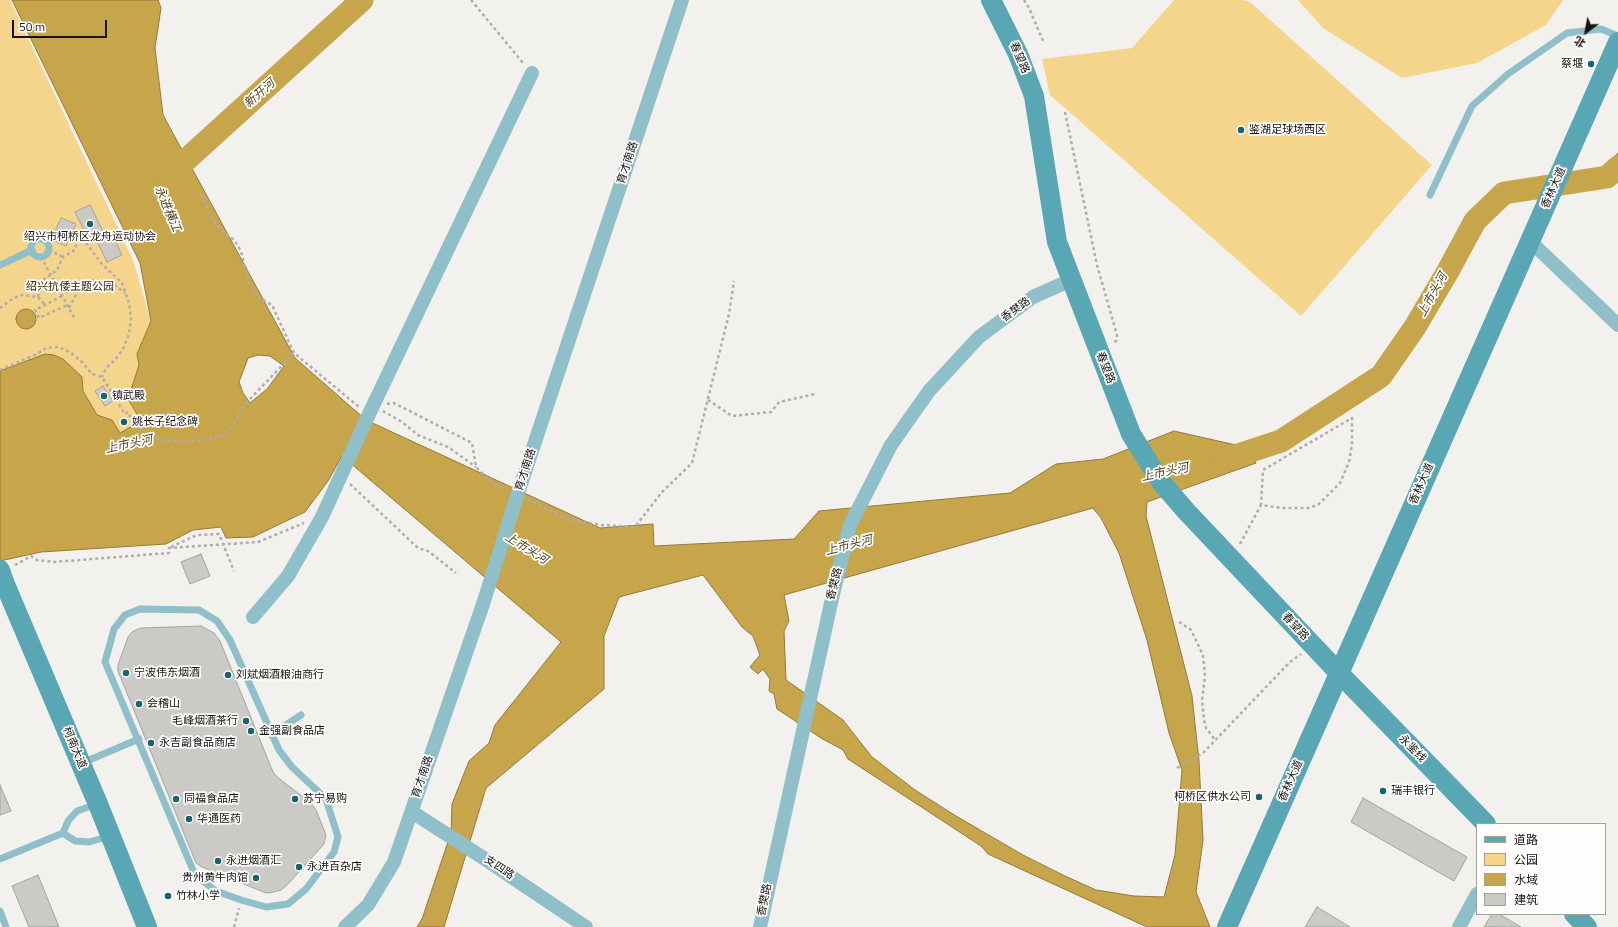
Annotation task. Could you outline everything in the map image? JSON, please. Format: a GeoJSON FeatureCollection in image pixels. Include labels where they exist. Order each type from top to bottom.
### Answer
{"type":"FeatureCollection","features":[{"type":"Feature","properties":{"kind":"street","name":"育才南路"},"geometry":{"type":"LineString","coordinates":[[345,927],[368,905],[394,862],[483,604],[682,0]]}},
{"type":"Feature","properties":{"kind":"street","name":"春望路"},"geometry":{"type":"LineString","coordinates":[[992,0],[1018,54],[1034,96],[1057,242],[1131,434],[1161,482],[1186,511],[1339,673]]}},
{"type":"Feature","properties":{"kind":"street","name":"香林大道"},"geometry":{"type":"LineString","coordinates":[[1227,927],[1618,42]]}},
{"type":"Feature","properties":{"kind":"street"},"geometry":{"type":"LineString","coordinates":[[252,617],[288,576],[322,517],[337,481],[371,409],[532,73]]}},
{"type":"Feature","properties":{"kind":"street"},"geometry":{"type":"LineString","coordinates":[[1530,242],[1618,325]]}},
{"type":"Feature","properties":{"kind":"street","name":"香樊路"},"geometry":{"type":"LineString","coordinates":[[760,927],[800,740],[850,524],[891,445],[930,391],[979,337],[1033,297],[1071,280]]}},
{"type":"Feature","properties":{"kind":"street","name":"柯南大道"},"geometry":{"type":"LineString","coordinates":[[2,576],[98,804],[147,927]]}},
{"type":"Feature","properties":{"kind":"street","name":"永鉴线"},"geometry":{"type":"LineString","coordinates":[[1339,673],[1485,823]]}},
{"type":"Feature","properties":{"kind":"street","name":"支四路"},"geometry":{"type":"LineString","coordinates":[[412,812],[586,927]]}},
{"type":"Feature","properties":{"kind":"street"},"geometry":{"type":"LineString","coordinates":[[1459,927],[1476,896]]}},
{"type":"Feature","properties":{"kind":"street"},"geometry":{"type":"LineString","coordinates":[[1575,915],[1587,927]]}},
{"type":"Feature","properties":{"kind":"lane"},"geometry":{"type":"LineString","coordinates":[[1430,195],[1472,106],[1508,74],[1567,33],[1601,29],[1618,36]]}},
{"type":"Feature","properties":{"kind":"lane"},"geometry":{"type":"LineString","coordinates":[[39,240],[46,242],[49,250],[46,255],[40,257],[35,255],[32,250],[34,242],[39,240]]}},
{"type":"Feature","properties":{"kind":"lane"},"geometry":{"type":"LineString","coordinates":[[0,265],[32,250]]}},
{"type":"Feature","properties":{"kind":"lane"},"geometry":{"type":"LineString","coordinates":[[140,609],[199,610],[217,621],[230,640],[271,735],[279,750],[292,767],[326,799],[338,837],[334,852],[306,889],[288,904],[266,907],[216,891],[195,874],[139,739],[105,662],[114,629],[125,615],[140,609]]}},
{"type":"Feature","properties":{"kind":"lane"},"geometry":{"type":"LineString","coordinates":[[271,735],[301,715]]}},
{"type":"Feature","properties":{"kind":"lane"},"geometry":{"type":"LineString","coordinates":[[80,763],[139,739]]}},
{"type":"Feature","properties":{"kind":"lane"},"geometry":{"type":"LineString","coordinates":[[0,859],[63,833],[68,821],[77,811],[98,804]]}},
{"type":"Feature","properties":{"kind":"lane"},"geometry":{"type":"LineString","coordinates":[[63,833],[75,841],[88,842],[111,836]]}},
{"type":"Feature","properties":{"kind":"lane"},"geometry":{"type":"LineString","coordinates":[[0,910],[6,927]]}},
{"type":"Feature","properties":{"kind":"path"},"geometry":{"type":"LineString","coordinates":[[471,0],[532,73]]}},
{"type":"Feature","properties":{"kind":"path"},"geometry":{"type":"LineString","coordinates":[[1024,0],[1044,43]]}},
{"type":"Feature","properties":{"kind":"path"},"geometry":{"type":"LineString","coordinates":[[1065,112],[1097,265],[1118,335],[1116,341],[1099,352]]}},
{"type":"Feature","properties":{"kind":"path"},"geometry":{"type":"LineString","coordinates":[[202,194],[209,214],[217,226],[235,241],[241,252],[248,280],[258,297],[272,305],[294,353],[353,401]]}},
{"type":"Feature","properties":{"kind":"path"},"geometry":{"type":"LineString","coordinates":[[38,297],[42,281],[57,270],[63,257],[75,250],[79,233],[101,263],[122,283],[129,303],[129,334],[123,349],[115,360],[106,368],[102,377]]}},
{"type":"Feature","properties":{"kind":"path"},"geometry":{"type":"LineString","coordinates":[[49,250],[63,257]]}},
{"type":"Feature","properties":{"kind":"path"},"geometry":{"type":"LineString","coordinates":[[40,257],[75,320]]}},
{"type":"Feature","properties":{"kind":"path"},"geometry":{"type":"LineString","coordinates":[[69,308],[78,291],[85,284],[94,280],[113,284],[126,293]]}},
{"type":"Feature","properties":{"kind":"path"},"geometry":{"type":"LineString","coordinates":[[371,409],[402,422],[418,435],[448,447],[476,467],[492,483],[519,494],[566,518],[601,525],[635,527],[662,492],[692,463],[729,314],[734,281]]}},
{"type":"Feature","properties":{"kind":"path"},"geometry":{"type":"LineString","coordinates":[[60,292],[78,291]]}},
{"type":"Feature","properties":{"kind":"path"},"geometry":{"type":"LineString","coordinates":[[0,308],[12,299],[22,295],[38,297],[45,305]]}},
{"type":"Feature","properties":{"kind":"path"},"geometry":{"type":"LineString","coordinates":[[62,296],[35,310],[39,318],[67,305]]}},
{"type":"Feature","properties":{"kind":"path"},"geometry":{"type":"LineString","coordinates":[[0,370],[37,354],[46,348],[58,347],[70,352],[81,361],[92,374],[102,377],[125,414],[128,412],[134,423],[147,434],[163,440],[189,442],[213,438],[225,434],[232,427],[241,410],[250,399],[294,353]]}},
{"type":"Feature","properties":{"kind":"path"},"geometry":{"type":"LineString","coordinates":[[708,400],[732,416],[771,412],[779,402],[815,394]]}},
{"type":"Feature","properties":{"kind":"path"},"geometry":{"type":"LineString","coordinates":[[371,409],[394,403],[472,443],[476,467]]}},
{"type":"Feature","properties":{"kind":"path"},"geometry":{"type":"LineString","coordinates":[[1231,559],[1261,505],[1263,470],[1352,418],[1352,444],[1349,462],[1340,483],[1318,505],[1308,508],[1282,508],[1261,505]]}},
{"type":"Feature","properties":{"kind":"path"},"geometry":{"type":"LineString","coordinates":[[337,481],[343,493],[350,483],[418,548],[428,551],[456,573]]}},
{"type":"Feature","properties":{"kind":"path"},"geometry":{"type":"LineString","coordinates":[[169,548],[258,542],[298,524],[322,517]]}},
{"type":"Feature","properties":{"kind":"path"},"geometry":{"type":"LineString","coordinates":[[169,548],[197,535],[219,534],[234,571]]}},
{"type":"Feature","properties":{"kind":"path"},"geometry":{"type":"LineString","coordinates":[[31,556],[37,560],[54,562],[169,553],[169,548]]}},
{"type":"Feature","properties":{"kind":"path"},"geometry":{"type":"LineString","coordinates":[[1180,622],[1191,630],[1203,655],[1205,677],[1202,700],[1204,720],[1206,728],[1215,740]]}},
{"type":"Feature","properties":{"kind":"path"},"geometry":{"type":"LineString","coordinates":[[1177,768],[1202,753],[1290,662],[1312,645]]}},
{"type":"Feature","properties":{"kind":"path"},"geometry":{"type":"LineString","coordinates":[[234,927],[241,900]]}},
{"type":"Feature","properties":{"kind":"green space","name":"绍兴抗倭主题公园"},"geometry":{"type":"Polygon","coordinates":[[[0,0],[10,0],[133,260],[151,321],[137,354],[139,365],[128,399],[141,421],[119,433],[112,420],[97,415],[83,391],[82,377],[36,357],[0,371],[0,0]]]}},
{"type":"Feature","properties":{"kind":"green space","name":"鉴湖足球场西区"},"geometry":{"type":"Polygon","coordinates":[[[1174,0],[1242,0],[1250,2],[1432,165],[1301,316],[1050,95],[1042,59],[1132,48],[1174,0]]]}},
{"type":"Feature","properties":{"kind":"green space"},"geometry":{"type":"Polygon","coordinates":[[[1298,0],[1563,0],[1546,25],[1477,63],[1402,78],[1323,28],[1298,0]]]}},
{"type":"Feature","properties":{"kind":"water","name":"永进横江"},"geometry":{"type":"Polygon","coordinates":[[[12,0],[158,0],[161,8],[155,48],[163,115],[295,358],[366,420],[600,528],[653,524],[654,546],[794,539],[819,511],[1010,493],[1056,464],[1103,459],[1174,431],[1249,448],[1256,463],[1147,502],[1146,516],[1192,696],[1199,761],[1203,840],[1196,892],[1210,927],[1147,927],[988,854],[981,846],[848,759],[843,750],[821,738],[777,709],[774,694],[769,691],[770,679],[763,669],[758,674],[750,667],[760,655],[753,636],[742,627],[703,575],[619,597],[604,636],[604,689],[486,788],[444,927],[417,927],[422,919],[451,833],[452,804],[469,761],[489,743],[495,725],[561,642],[342,456],[328,481],[305,512],[253,537],[226,538],[221,527],[193,530],[166,544],[41,552],[0,561],[0,371],[45,354],[54,355],[63,359],[82,377],[83,391],[97,415],[112,420],[120,433],[141,421],[128,399],[139,365],[137,354],[151,321],[140,263],[12,0]],[[258,355],[248,358],[239,382],[243,393],[250,403],[267,389],[284,366],[270,356],[258,355]],[[1093,508],[784,595],[789,621],[784,631],[786,680],[843,720],[872,757],[915,790],[1023,855],[1096,890],[1134,896],[1164,897],[1175,855],[1182,770],[1169,733],[1147,640],[1119,553],[1101,518],[1093,508]]]}},
{"type":"Feature","properties":{"kind":"water"},"geometry":{"type":"Polygon","coordinates":[[[1618,153],[1618,178],[1601,189],[1599,172],[1618,153]]]}},
{"type":"Feature","properties":{"kind":"water"},"geometry":{"type":"Polygon","coordinates":[[[26,309],[33,312],[36,319],[33,326],[26,329],[19,326],[16,319],[19,312],[26,309]]]}},
{"type":"Feature","properties":{"kind":"building"},"geometry":{"type":"Polygon","coordinates":[[[90,205],[105,235],[111,232],[122,255],[107,262],[96,239],[90,242],[75,212],[90,205]]]}},
{"type":"Feature","properties":{"kind":"building"},"geometry":{"type":"Polygon","coordinates":[[[61,218],[76,224],[66,246],[51,240],[61,218]]]}},
{"type":"Feature","properties":{"kind":"building","name":"镇武殿"},"geometry":{"type":"Polygon","coordinates":[[[103,386],[113,401],[105,406],[95,391],[103,386]]]}},
{"type":"Feature","properties":{"kind":"building"},"geometry":{"type":"Polygon","coordinates":[[[201,554],[210,576],[190,584],[181,562],[201,554]]]}},
{"type":"Feature","properties":{"kind":"building"},"geometry":{"type":"Polygon","coordinates":[[[201,626],[214,633],[220,641],[273,772],[277,777],[311,803],[316,810],[326,835],[324,844],[281,890],[266,893],[202,867],[196,863],[118,671],[118,665],[128,637],[132,632],[141,628],[201,626]]]}},
{"type":"Feature","properties":{"kind":"building"},"geometry":{"type":"Polygon","coordinates":[[[0,785],[11,811],[0,815],[0,785]]]}},
{"type":"Feature","properties":{"kind":"building"},"geometry":{"type":"Polygon","coordinates":[[[1363,798],[1467,857],[1454,881],[1351,822],[1363,798]]]}},
{"type":"Feature","properties":{"kind":"building"},"geometry":{"type":"Polygon","coordinates":[[[38,875],[59,927],[29,927],[12,886],[38,875]]]}},
{"type":"Feature","properties":{"kind":"building"},"geometry":{"type":"Polygon","coordinates":[[[1317,907],[1350,927],[1305,927],[1317,907]]]}},
{"type":"Feature","properties":{"kind":"building"},"geometry":{"type":"Polygon","coordinates":[[[1491,915],[1501,915],[1521,927],[1484,927],[1491,915]]]}},
{"type":"Feature","properties":{"kind":"waterway","name":"新开河"},"geometry":{"type":"LineString","coordinates":[[164,180],[362,0]]}},
{"type":"Feature","properties":{"kind":"waterway","name":"上市头河"},"geometry":{"type":"LineString","coordinates":[[1220,461],[1281,441],[1381,376],[1415,327],[1475,221],[1504,193],[1607,177],[1618,167]]}},
{"type":"Feature","properties":{"kind":"place","name":"蔡堰"},"geometry":{"type":"Point","coordinates":[1591,64]}},
{"type":"Feature","properties":{"kind":"place","name":"鉴湖足球场西区"},"geometry":{"type":"Point","coordinates":[1241,130]}},
{"type":"Feature","properties":{"kind":"place","name":"绍兴市柯桥区龙舟运动协会"},"geometry":{"type":"Point","coordinates":[90,224]}},
{"type":"Feature","properties":{"kind":"place","name":"镇武殿"},"geometry":{"type":"Point","coordinates":[104,396]}},
{"type":"Feature","properties":{"kind":"place","name":"姚长子纪念碑"},"geometry":{"type":"Point","coordinates":[124,422]}},
{"type":"Feature","properties":{"kind":"place","name":"宁波伟东烟酒"},"geometry":{"type":"Point","coordinates":[126,673]}},
{"type":"Feature","properties":{"kind":"place","name":"刘斌烟酒粮油商行"},"geometry":{"type":"Point","coordinates":[228,675]}},
{"type":"Feature","properties":{"kind":"place","name":"会稽山"},"geometry":{"type":"Point","coordinates":[139,704]}},
{"type":"Feature","properties":{"kind":"place","name":"毛峰烟酒茶行"},"geometry":{"type":"Point","coordinates":[246,721]}},
{"type":"Feature","properties":{"kind":"place","name":"金强副食品店"},"geometry":{"type":"Point","coordinates":[251,731]}},
{"type":"Feature","properties":{"kind":"place","name":"永吉副食品商店"},"geometry":{"type":"Point","coordinates":[151,743]}},
{"type":"Feature","properties":{"kind":"place","name":"瑞丰银行"},"geometry":{"type":"Point","coordinates":[1383,791]}},
{"type":"Feature","properties":{"kind":"place","name":"柯桥区供水公司"},"geometry":{"type":"Point","coordinates":[1259,797]}},
{"type":"Feature","properties":{"kind":"place","name":"同福食品店"},"geometry":{"type":"Point","coordinates":[176,799]}},
{"type":"Feature","properties":{"kind":"place","name":"苏宁易购"},"geometry":{"type":"Point","coordinates":[295,799]}},
{"type":"Feature","properties":{"kind":"place","name":"华通医药"},"geometry":{"type":"Point","coordinates":[189,819]}},
{"type":"Feature","properties":{"kind":"place","name":"永进烟酒汇"},"geometry":{"type":"Point","coordinates":[218,861]}},
{"type":"Feature","properties":{"kind":"place","name":"永进百杂店"},"geometry":{"type":"Point","coordinates":[299,867]}},
{"type":"Feature","properties":{"kind":"place","name":"贵州黄牛肉馆"},"geometry":{"type":"Point","coordinates":[256,878]}},
{"type":"Feature","properties":{"kind":"place","name":"竹林小学"},"geometry":{"type":"Point","coordinates":[168,896]}}]}
